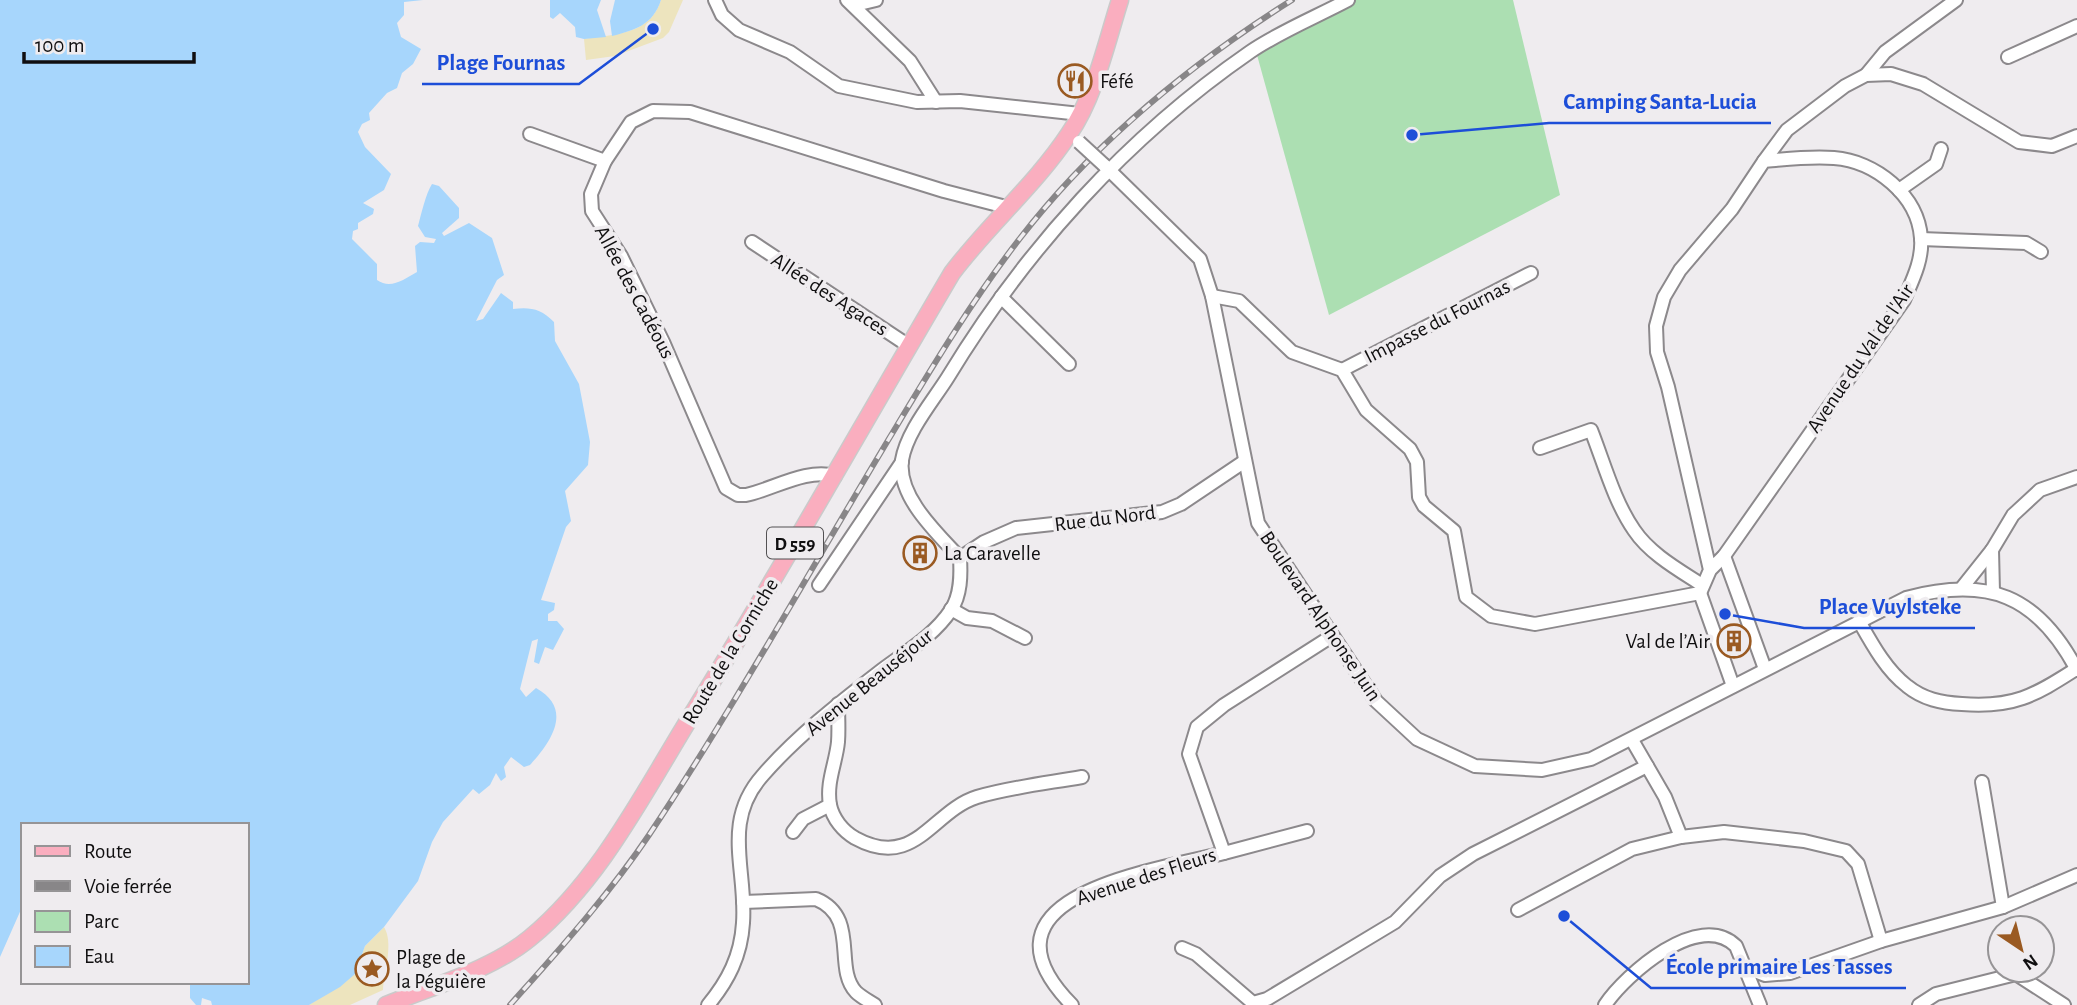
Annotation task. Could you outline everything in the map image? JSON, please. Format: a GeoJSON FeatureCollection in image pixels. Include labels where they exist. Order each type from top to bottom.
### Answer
{"type":"FeatureCollection","features":[{"type":"Feature","properties":{"kind":"main road","name":"Route de la Corniche"},"geometry":{"type":"LineString","coordinates":[[386,1005],[459,976],[513,950],[542,927],[590,875],[711,684],[952,273],[1006,207],[1074,138],[1120,0]]}},
{"type":"Feature","properties":{"kind":"street"},"geometry":{"type":"LineString","coordinates":[[715,0],[722,15],[732,25],[790,52],[839,86],[918,102],[960,101],[1080,114]]}},
{"type":"Feature","properties":{"kind":"street"},"geometry":{"type":"LineString","coordinates":[[851,3],[876,0]]}},
{"type":"Feature","properties":{"kind":"street"},"geometry":{"type":"LineString","coordinates":[[819,585],[902,462],[918,426],[1001,297],[1038,247],[1106,167],[1252,51],[1348,0]]}},
{"type":"Feature","properties":{"kind":"street"},"geometry":{"type":"LineString","coordinates":[[1710,570],[1668,387],[1657,352],[1656,327],[1664,298],[1680,270],[1732,209],[1787,130],[1844,86],[1866,75],[1885,52],[1956,0]]}},
{"type":"Feature","properties":{"kind":"street"},"geometry":{"type":"LineString","coordinates":[[851,3],[910,61],[936,102]]}},
{"type":"Feature","properties":{"kind":"street"},"geometry":{"type":"LineString","coordinates":[[2008,57],[2077,26]]}},
{"type":"Feature","properties":{"kind":"street"},"geometry":{"type":"LineString","coordinates":[[1866,75],[1891,74],[1923,84],[2019,142],[2052,146],[2077,136]]}},
{"type":"Feature","properties":{"kind":"street","name":"Allée des Cadéous"},"geometry":{"type":"LineString","coordinates":[[835,476],[825,473],[794,479],[746,495],[738,495],[726,488],[663,342],[628,278],[621,256],[592,211],[591,194],[605,161],[631,122],[653,111],[680,110],[746,127],[944,191],[1006,207]]}},
{"type":"Feature","properties":{"kind":"street"},"geometry":{"type":"LineString","coordinates":[[530,134],[605,161]]}},
{"type":"Feature","properties":{"kind":"street","name":"Boulevard Alphonse Juin"},"geometry":{"type":"LineString","coordinates":[[1074,138],[1200,259],[1212,296],[1258,523],[1376,701],[1417,739],[1475,766],[1542,771],[1591,758],[1632,740],[1906,598],[1939,589],[1993,592],[2037,614],[2057,634],[2077,670]]}},
{"type":"Feature","properties":{"kind":"street"},"geometry":{"type":"LineString","coordinates":[[1899,190],[1936,164],[1941,149]]}},
{"type":"Feature","properties":{"kind":"street","name":"Avenue du Val de l'Air"},"geometry":{"type":"LineString","coordinates":[[1701,589],[1710,570],[1724,556],[1904,300],[1917,270],[1921,239],[1915,211],[1899,190],[1871,169],[1836,158],[1764,161]]}},
{"type":"Feature","properties":{"kind":"street"},"geometry":{"type":"LineString","coordinates":[[1921,239],[2026,243],[2041,252]]}},
{"type":"Feature","properties":{"kind":"street","name":"Allée des Agaces"},"geometry":{"type":"LineString","coordinates":[[752,242],[909,346]]}},
{"type":"Feature","properties":{"kind":"street","name":"Impasse du Fournas"},"geometry":{"type":"LineString","coordinates":[[1342,370],[1531,273]]}},
{"type":"Feature","properties":{"kind":"street"},"geometry":{"type":"LineString","coordinates":[[1212,296],[1239,300],[1292,352],[1342,370],[1366,410],[1410,449],[1417,462],[1419,497],[1424,506],[1454,531],[1466,597],[1491,616],[1535,624],[1701,589]]}},
{"type":"Feature","properties":{"kind":"street"},"geometry":{"type":"LineString","coordinates":[[1001,297],[1069,364]]}},
{"type":"Feature","properties":{"kind":"street"},"geometry":{"type":"LineString","coordinates":[[1540,448],[1591,430],[1621,506],[1636,532],[1701,589],[1732,686]]}},
{"type":"Feature","properties":{"kind":"street","name":"Rue du Nord"},"geometry":{"type":"LineString","coordinates":[[960,558],[984,542],[1016,528],[1162,512],[1181,504],[1245,461]]}},
{"type":"Feature","properties":{"kind":"street"},"geometry":{"type":"LineString","coordinates":[[902,462],[908,490],[925,521],[960,558]]}},
{"type":"Feature","properties":{"kind":"street"},"geometry":{"type":"LineString","coordinates":[[1961,589],[1992,550],[2013,515],[2040,490],[2077,477]]}},
{"type":"Feature","properties":{"kind":"street"},"geometry":{"type":"LineString","coordinates":[[1992,550],[1993,592]]}},
{"type":"Feature","properties":{"kind":"street"},"geometry":{"type":"LineString","coordinates":[[1724,556],[1765,669]]}},
{"type":"Feature","properties":{"kind":"street","name":"Avenue Beauséjour"},"geometry":{"type":"LineString","coordinates":[[708,1005],[730,975],[736,961],[743,923],[738,825],[745,800],[763,775],[838,704],[924,640],[951,609],[957,597],[960,558]]}},
{"type":"Feature","properties":{"kind":"street"},"geometry":{"type":"LineString","coordinates":[[951,609],[967,618],[992,621],[1025,638]]}},
{"type":"Feature","properties":{"kind":"street"},"geometry":{"type":"LineString","coordinates":[[1859,621],[1885,663],[1904,684],[1920,696],[1941,703],[1997,706],[2039,693],[2077,670]]}},
{"type":"Feature","properties":{"kind":"street","name":"Avenue des Fleurs"},"geometry":{"type":"LineString","coordinates":[[1072,1005],[1053,985],[1041,961],[1041,940],[1048,917],[1085,890],[1224,853],[1189,754],[1197,727],[1224,705],[1332,636]]}},
{"type":"Feature","properties":{"kind":"street"},"geometry":{"type":"LineString","coordinates":[[838,704],[838,743],[829,775],[830,805],[835,819],[847,833],[877,845],[899,846],[923,837],[974,798],[1082,777]]}},
{"type":"Feature","properties":{"kind":"street"},"geometry":{"type":"LineString","coordinates":[[1632,740],[1681,836]]}},
{"type":"Feature","properties":{"kind":"street"},"geometry":{"type":"LineString","coordinates":[[1182,948],[1196,954],[1253,1003],[1267,999],[1395,922],[1440,876],[1473,855],[1647,766]]}},
{"type":"Feature","properties":{"kind":"street"},"geometry":{"type":"LineString","coordinates":[[1982,782],[2003,907]]}},
{"type":"Feature","properties":{"kind":"street"},"geometry":{"type":"LineString","coordinates":[[793,832],[803,819],[830,805]]}},
{"type":"Feature","properties":{"kind":"street"},"geometry":{"type":"LineString","coordinates":[[1224,853],[1307,831]]}},
{"type":"Feature","properties":{"kind":"street"},"geometry":{"type":"LineString","coordinates":[[1518,910],[1632,849],[1681,836],[1724,832],[1804,841],[1846,851],[1858,864],[1881,941]]}},
{"type":"Feature","properties":{"kind":"street"},"geometry":{"type":"LineString","coordinates":[[1744,967],[1765,975],[1790,973],[1881,941],[2003,907],[2077,875]]}},
{"type":"Feature","properties":{"kind":"street"},"geometry":{"type":"LineString","coordinates":[[743,902],[816,899],[824,902],[840,925],[850,980],[855,991],[874,1005]]}},
{"type":"Feature","properties":{"kind":"street"},"geometry":{"type":"LineString","coordinates":[[1605,1005],[1619,984],[1661,951],[1690,939],[1712,937],[1729,939],[1736,946],[1759,1005]]}},
{"type":"Feature","properties":{"kind":"street"},"geometry":{"type":"LineString","coordinates":[[1919,1005],[1936,993],[2016,974],[2064,1005]]}},
{"type":"Feature","properties":{"kind":"green space"},"geometry":{"type":"Polygon","coordinates":[[[1354,0],[1513,0],[1560,195],[1329,315],[1257,55],[1354,0]]]}},
{"type":"Feature","properties":{"kind":"sand"},"geometry":{"type":"Polygon","coordinates":[[[661,0],[683,0],[669,32],[663,38],[615,56],[586,60],[584,39],[619,34],[640,26],[656,12],[661,0]]]}},
{"type":"Feature","properties":{"kind":"sand","name":"Plage de la Péguière"},"geometry":{"type":"Polygon","coordinates":[[[384,927],[388,949],[383,990],[350,1005],[309,1005],[355,974],[365,946],[384,927]]]}},
{"type":"Feature","properties":{"kind":"water"},"geometry":{"type":"Polygon","coordinates":[[[0,0],[423,0],[404,2],[404,15],[397,23],[401,37],[421,49],[413,64],[402,73],[397,88],[387,93],[369,113],[370,120],[362,124],[358,132],[365,147],[391,174],[384,190],[363,203],[374,209],[373,214],[358,223],[358,229],[353,231],[352,239],[377,264],[377,280],[382,283],[392,284],[417,272],[415,246],[420,242],[434,243],[436,239],[425,237],[418,226],[432,184],[439,186],[459,208],[459,218],[442,233],[444,236],[469,223],[492,238],[504,275],[497,280],[476,321],[483,319],[501,293],[513,302],[513,309],[530,309],[545,314],[554,322],[555,341],[579,384],[590,442],[588,465],[565,491],[571,521],[566,527],[541,600],[555,603],[554,610],[548,614],[548,621],[557,621],[564,629],[553,650],[545,647],[539,664],[534,662],[538,639],[532,641],[520,689],[526,697],[536,688],[548,696],[556,716],[551,736],[530,765],[524,767],[511,757],[504,767],[506,777],[501,781],[496,773],[490,785],[479,794],[473,789],[443,822],[432,842],[418,881],[384,927],[365,946],[355,974],[340,987],[309,1005],[212,1005],[211,1001],[202,998],[201,1005],[196,1005],[190,998],[190,984],[248,984],[248,823],[21,823],[21,910],[0,957],[0,0]]]}},
{"type":"Feature","properties":{"kind":"water"},"geometry":{"type":"Polygon","coordinates":[[[550,0],[601,0],[597,10],[606,37],[576,37],[575,27],[560,13],[553,19],[550,17],[550,0]]]}},
{"type":"Feature","properties":{"kind":"water"},"geometry":{"type":"Polygon","coordinates":[[[615,0],[661,0],[648,21],[636,29],[612,36],[610,21],[615,0]]]}},
{"type":"Feature","properties":{"kind":"railway"},"geometry":{"type":"LineString","coordinates":[[510,1005],[600,901],[649,835],[742,687],[937,360],[1021,237],[1080,169],[1146,107],[1218,50],[1292,0]]}},
{"type":"Feature","properties":{"kind":"place","name":"Plage Fournas"},"geometry":{"type":"Point","coordinates":[653,29]}},
{"type":"Feature","properties":{"kind":"place","name":"Féfé"},"geometry":{"type":"Point","coordinates":[1075,81]}},
{"type":"Feature","properties":{"kind":"place","name":"Camping Santa-Lucia"},"geometry":{"type":"Point","coordinates":[1412,135]}},
{"type":"Feature","properties":{"kind":"place","name":"La Caravelle"},"geometry":{"type":"Point","coordinates":[920,553]}},
{"type":"Feature","properties":{"kind":"place","name":"Place Vuylsteke"},"geometry":{"type":"Point","coordinates":[1725,614]}},
{"type":"Feature","properties":{"kind":"place","name":"Val de l’Air"},"geometry":{"type":"Point","coordinates":[1734,641]}},
{"type":"Feature","properties":{"kind":"place","name":"École primaire Les Tasses"},"geometry":{"type":"Point","coordinates":[1564,916]}},
{"type":"Feature","properties":{"kind":"place","name":"Plage de la Péguière"},"geometry":{"type":"Point","coordinates":[372,969]}}]}
